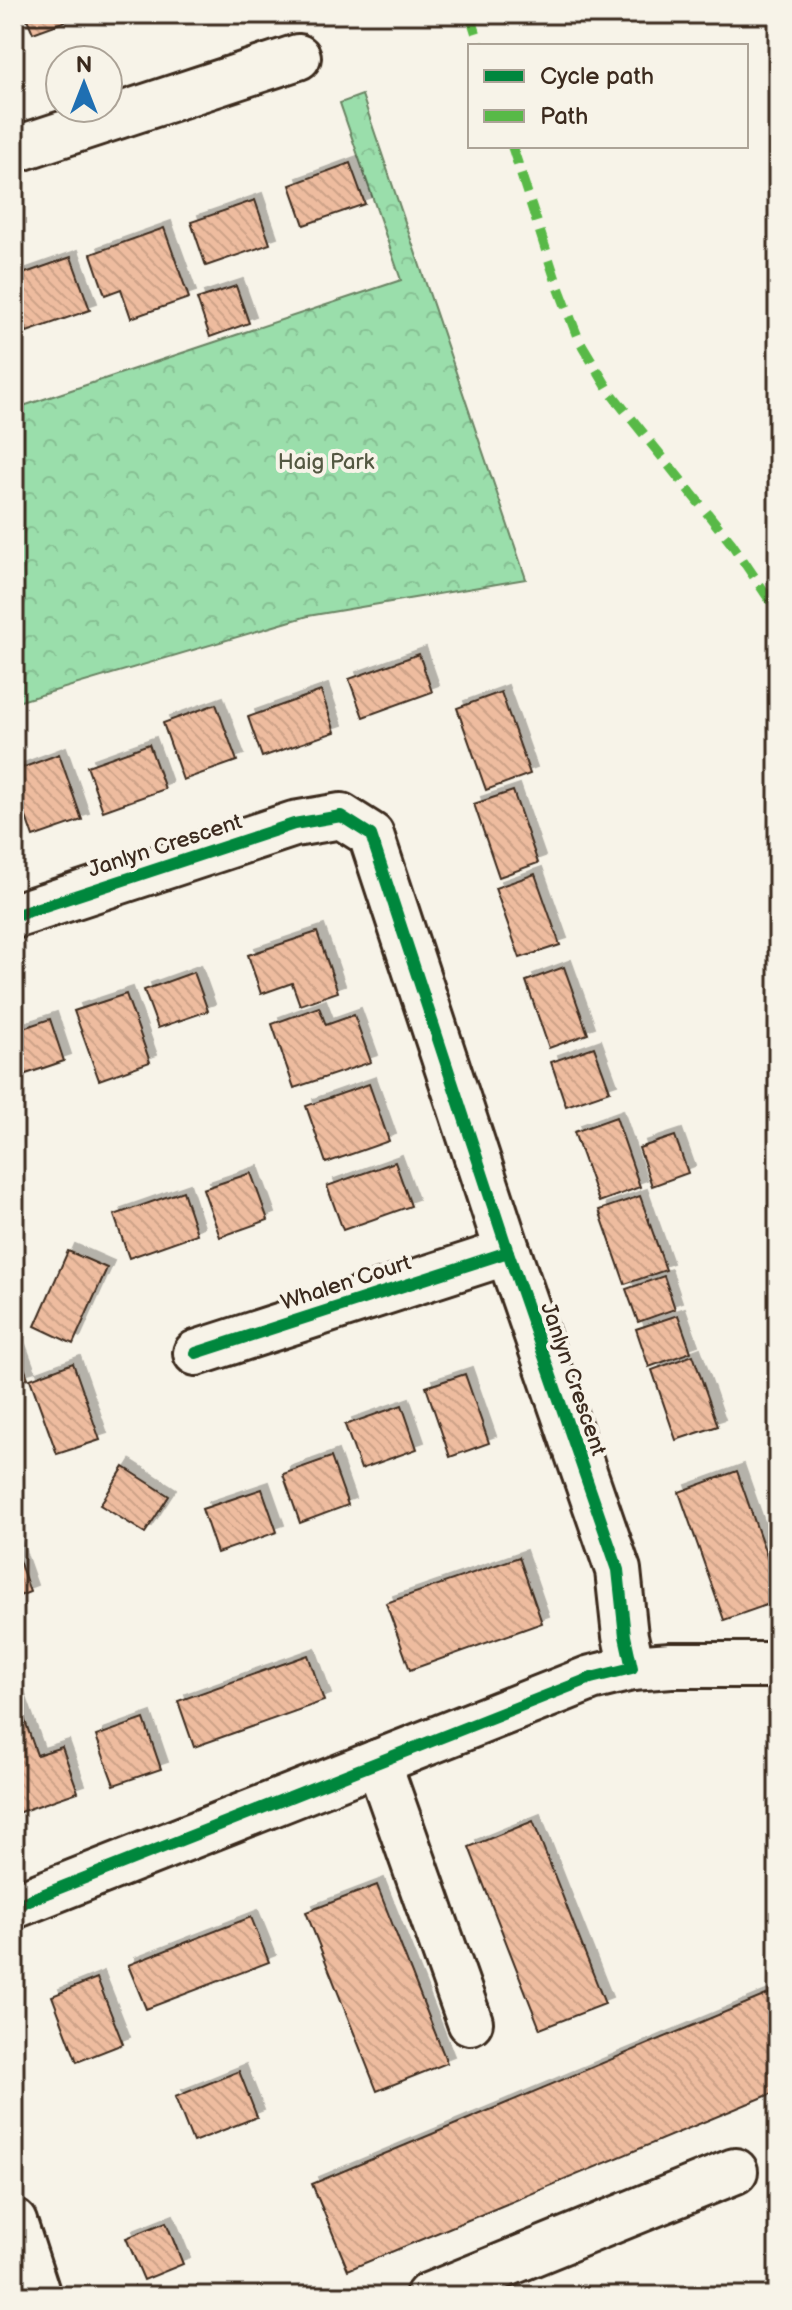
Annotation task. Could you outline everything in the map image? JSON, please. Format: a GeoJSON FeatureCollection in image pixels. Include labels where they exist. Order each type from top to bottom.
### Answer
{"type":"FeatureCollection","features":[{"type":"Feature","properties":{"kind":"street"},"geometry":{"type":"LineString","coordinates":[[14,150],[298,57]]}},
{"type":"Feature","properties":{"kind":"street","name":"Janlyn Crescent"},"geometry":{"type":"LineString","coordinates":[[14,916],[294,824],[341,816],[371,835],[508,1252],[618,1570],[625,1636],[632,1668]]}},
{"type":"Feature","properties":{"kind":"street","name":"Whalen Court"},"geometry":{"type":"LineString","coordinates":[[196,1353],[508,1252]]}},
{"type":"Feature","properties":{"kind":"street"},"geometry":{"type":"LineString","coordinates":[[14,1906],[591,1678],[632,1668],[671,1665],[778,1665]]}},
{"type":"Feature","properties":{"kind":"street"},"geometry":{"type":"LineString","coordinates":[[378,1762],[470,2022]]}},
{"type":"Feature","properties":{"kind":"street"},"geometry":{"type":"LineString","coordinates":[[428,2296],[735,2171]]}},
{"type":"Feature","properties":{"kind":"street"},"geometry":{"type":"LineString","coordinates":[[14,2222],[38,2296]]}},
{"type":"Feature","properties":{"kind":"green space","name":"Haig Park"},"geometry":{"type":"Polygon","coordinates":[[[362,95],[526,579],[308,616],[14,703],[14,409],[401,280],[340,103],[362,95]]]}},
{"type":"Feature","properties":{"kind":"building"},"geometry":{"type":"Polygon","coordinates":[[[25,14],[85,14],[33,33],[25,14]]]}},
{"type":"Feature","properties":{"kind":"building"},"geometry":{"type":"Polygon","coordinates":[[[350,163],[365,204],[304,225],[290,185],[350,163]]]}},
{"type":"Feature","properties":{"kind":"building"},"geometry":{"type":"Polygon","coordinates":[[[255,200],[270,244],[206,266],[191,222],[255,200]]]}},
{"type":"Feature","properties":{"kind":"building"},"geometry":{"type":"Polygon","coordinates":[[[164,228],[189,298],[131,318],[121,289],[105,295],[91,254],[164,228]]]}},
{"type":"Feature","properties":{"kind":"building"},"geometry":{"type":"Polygon","coordinates":[[[71,257],[90,310],[27,332],[14,295],[14,277],[71,257]]]}},
{"type":"Feature","properties":{"kind":"building"},"geometry":{"type":"Polygon","coordinates":[[[236,286],[249,323],[210,337],[197,299],[236,286]]]}},
{"type":"Feature","properties":{"kind":"building"},"geometry":{"type":"Polygon","coordinates":[[[419,654],[432,692],[363,717],[349,679],[419,654]]]}},
{"type":"Feature","properties":{"kind":"building"},"geometry":{"type":"Polygon","coordinates":[[[321,691],[335,732],[262,757],[248,717],[321,691]]]}},
{"type":"Feature","properties":{"kind":"building"},"geometry":{"type":"Polygon","coordinates":[[[501,692],[530,774],[486,790],[457,708],[501,692]]]}},
{"type":"Feature","properties":{"kind":"building"},"geometry":{"type":"Polygon","coordinates":[[[216,704],[237,761],[183,780],[163,723],[216,704]]]}},
{"type":"Feature","properties":{"kind":"building"},"geometry":{"type":"Polygon","coordinates":[[[149,744],[165,789],[103,811],[87,766],[149,744]]]}},
{"type":"Feature","properties":{"kind":"building"},"geometry":{"type":"Polygon","coordinates":[[[59,754],[82,820],[33,837],[14,782],[14,771],[59,754]]]}},
{"type":"Feature","properties":{"kind":"building"},"geometry":{"type":"Polygon","coordinates":[[[513,791],[538,863],[499,877],[474,804],[513,791]]]}},
{"type":"Feature","properties":{"kind":"building"},"geometry":{"type":"Polygon","coordinates":[[[535,874],[560,945],[520,958],[495,888],[535,874]]]}},
{"type":"Feature","properties":{"kind":"building"},"geometry":{"type":"Polygon","coordinates":[[[317,932],[338,992],[300,1005],[292,983],[261,994],[248,955],[317,932]]]}},
{"type":"Feature","properties":{"kind":"building"},"geometry":{"type":"Polygon","coordinates":[[[564,967],[588,1034],[549,1048],[526,981],[564,967]]]}},
{"type":"Feature","properties":{"kind":"building"},"geometry":{"type":"Polygon","coordinates":[[[194,972],[208,1011],[158,1028],[144,990],[194,972]]]}},
{"type":"Feature","properties":{"kind":"building"},"geometry":{"type":"Polygon","coordinates":[[[126,994],[150,1062],[99,1080],[74,1011],[126,994]]]}},
{"type":"Feature","properties":{"kind":"building"},"geometry":{"type":"Polygon","coordinates":[[[319,1007],[326,1025],[354,1015],[371,1062],[294,1088],[272,1024],[319,1007]]]}},
{"type":"Feature","properties":{"kind":"building"},"geometry":{"type":"Polygon","coordinates":[[[50,1019],[64,1061],[14,1078],[14,1031],[50,1019]]]}},
{"type":"Feature","properties":{"kind":"building"},"geometry":{"type":"Polygon","coordinates":[[[594,1047],[610,1091],[566,1106],[551,1062],[594,1047]]]}},
{"type":"Feature","properties":{"kind":"building"},"geometry":{"type":"Polygon","coordinates":[[[369,1084],[389,1141],[326,1163],[306,1106],[369,1084]]]}},
{"type":"Feature","properties":{"kind":"building"},"geometry":{"type":"Polygon","coordinates":[[[616,1117],[640,1187],[599,1202],[574,1132],[616,1117]]]}},
{"type":"Feature","properties":{"kind":"building"},"geometry":{"type":"Polygon","coordinates":[[[675,1136],[688,1173],[652,1186],[639,1148],[675,1136]]]}},
{"type":"Feature","properties":{"kind":"building"},"geometry":{"type":"Polygon","coordinates":[[[395,1162],[411,1206],[343,1230],[327,1186],[395,1162]]]}},
{"type":"Feature","properties":{"kind":"building"},"geometry":{"type":"Polygon","coordinates":[[[251,1173],[268,1220],[220,1237],[203,1189],[251,1173]]]}},
{"type":"Feature","properties":{"kind":"building"},"geometry":{"type":"Polygon","coordinates":[[[183,1191],[197,1234],[129,1258],[114,1215],[183,1191]]]}},
{"type":"Feature","properties":{"kind":"building"},"geometry":{"type":"Polygon","coordinates":[[[640,1196],[666,1270],[625,1284],[599,1210],[640,1196]]]}},
{"type":"Feature","properties":{"kind":"building"},"geometry":{"type":"Polygon","coordinates":[[[68,1251],[107,1268],[73,1344],[35,1326],[68,1251]]]}},
{"type":"Feature","properties":{"kind":"building"},"geometry":{"type":"Polygon","coordinates":[[[664,1276],[675,1309],[638,1322],[626,1289],[664,1276]]]}},
{"type":"Feature","properties":{"kind":"building"},"geometry":{"type":"Polygon","coordinates":[[[678,1315],[691,1352],[649,1367],[636,1329],[678,1315]]]}},
{"type":"Feature","properties":{"kind":"building"},"geometry":{"type":"Polygon","coordinates":[[[14,1340],[28,1378],[14,1382],[14,1340]]]}},
{"type":"Feature","properties":{"kind":"building"},"geometry":{"type":"Polygon","coordinates":[[[693,1355],[718,1426],[676,1440],[652,1370],[693,1355]]]}},
{"type":"Feature","properties":{"kind":"building"},"geometry":{"type":"Polygon","coordinates":[[[73,1363],[100,1440],[57,1454],[30,1379],[73,1363]]]}},
{"type":"Feature","properties":{"kind":"building"},"geometry":{"type":"Polygon","coordinates":[[[465,1374],[489,1443],[450,1457],[426,1387],[465,1374]]]}},
{"type":"Feature","properties":{"kind":"building"},"geometry":{"type":"Polygon","coordinates":[[[402,1405],[417,1449],[361,1469],[345,1425],[402,1405]]]}},
{"type":"Feature","properties":{"kind":"building"},"geometry":{"type":"Polygon","coordinates":[[[331,1457],[348,1505],[300,1523],[283,1474],[331,1457]]]}},
{"type":"Feature","properties":{"kind":"building"},"geometry":{"type":"Polygon","coordinates":[[[124,1467],[169,1496],[145,1533],[100,1505],[124,1467]]]}},
{"type":"Feature","properties":{"kind":"building"},"geometry":{"type":"Polygon","coordinates":[[[737,1471],[778,1588],[778,1601],[724,1620],[679,1492],[737,1471]]]}},
{"type":"Feature","properties":{"kind":"building"},"geometry":{"type":"Polygon","coordinates":[[[262,1489],[277,1532],[217,1553],[202,1509],[262,1489]]]}},
{"type":"Feature","properties":{"kind":"building"},"geometry":{"type":"Polygon","coordinates":[[[14,1546],[30,1592],[14,1598],[14,1546]]]}},
{"type":"Feature","properties":{"kind":"building"},"geometry":{"type":"Polygon","coordinates":[[[519,1557],[542,1623],[410,1670],[386,1603],[519,1557]]]}},
{"type":"Feature","properties":{"kind":"building"},"geometry":{"type":"Polygon","coordinates":[[[308,1655],[324,1701],[194,1747],[178,1701],[308,1655]]]}},
{"type":"Feature","properties":{"kind":"building"},"geometry":{"type":"Polygon","coordinates":[[[14,1695],[37,1755],[62,1747],[78,1792],[14,1814],[14,1695]]]}},
{"type":"Feature","properties":{"kind":"building"},"geometry":{"type":"Polygon","coordinates":[[[144,1719],[161,1769],[114,1785],[96,1736],[144,1719]]]}},
{"type":"Feature","properties":{"kind":"building"},"geometry":{"type":"Polygon","coordinates":[[[533,1821],[605,2004],[540,2029],[469,1847],[533,1821]]]}},
{"type":"Feature","properties":{"kind":"building"},"geometry":{"type":"Polygon","coordinates":[[[377,1885],[447,2063],[377,2091],[306,1912],[377,1885]]]}},
{"type":"Feature","properties":{"kind":"building"},"geometry":{"type":"Polygon","coordinates":[[[251,1917],[269,1962],[146,2009],[128,1965],[251,1917]]]}},
{"type":"Feature","properties":{"kind":"building"},"geometry":{"type":"Polygon","coordinates":[[[97,1978],[123,2044],[77,2062],[52,1996],[97,1978]]]}},
{"type":"Feature","properties":{"kind":"building"},"geometry":{"type":"Polygon","coordinates":[[[778,1990],[778,2091],[348,2270],[312,2184],[778,1990]]]}},
{"type":"Feature","properties":{"kind":"building"},"geometry":{"type":"Polygon","coordinates":[[[239,2071],[257,2117],[193,2142],[175,2097],[239,2071]]]}},
{"type":"Feature","properties":{"kind":"building"},"geometry":{"type":"Polygon","coordinates":[[[166,2222],[183,2264],[144,2280],[126,2238],[166,2222]]]}},
{"type":"Feature","properties":{"kind":"marked path"},"geometry":{"type":"LineString","coordinates":[[470,14],[479,44]]}},
{"type":"Feature","properties":{"kind":"marked path"},"geometry":{"type":"LineString","coordinates":[[513,148],[578,338],[610,392],[732,544],[778,612]]}},
{"type":"Feature","properties":{"kind":"cycle path"},"geometry":{"type":"LineString","coordinates":[[14,916],[294,824],[341,816],[371,835],[508,1252],[618,1570],[625,1636],[632,1668],[591,1678],[14,1906]]}},
{"type":"Feature","properties":{"kind":"cycle path"},"geometry":{"type":"LineString","coordinates":[[196,1353],[508,1252]]}}]}
